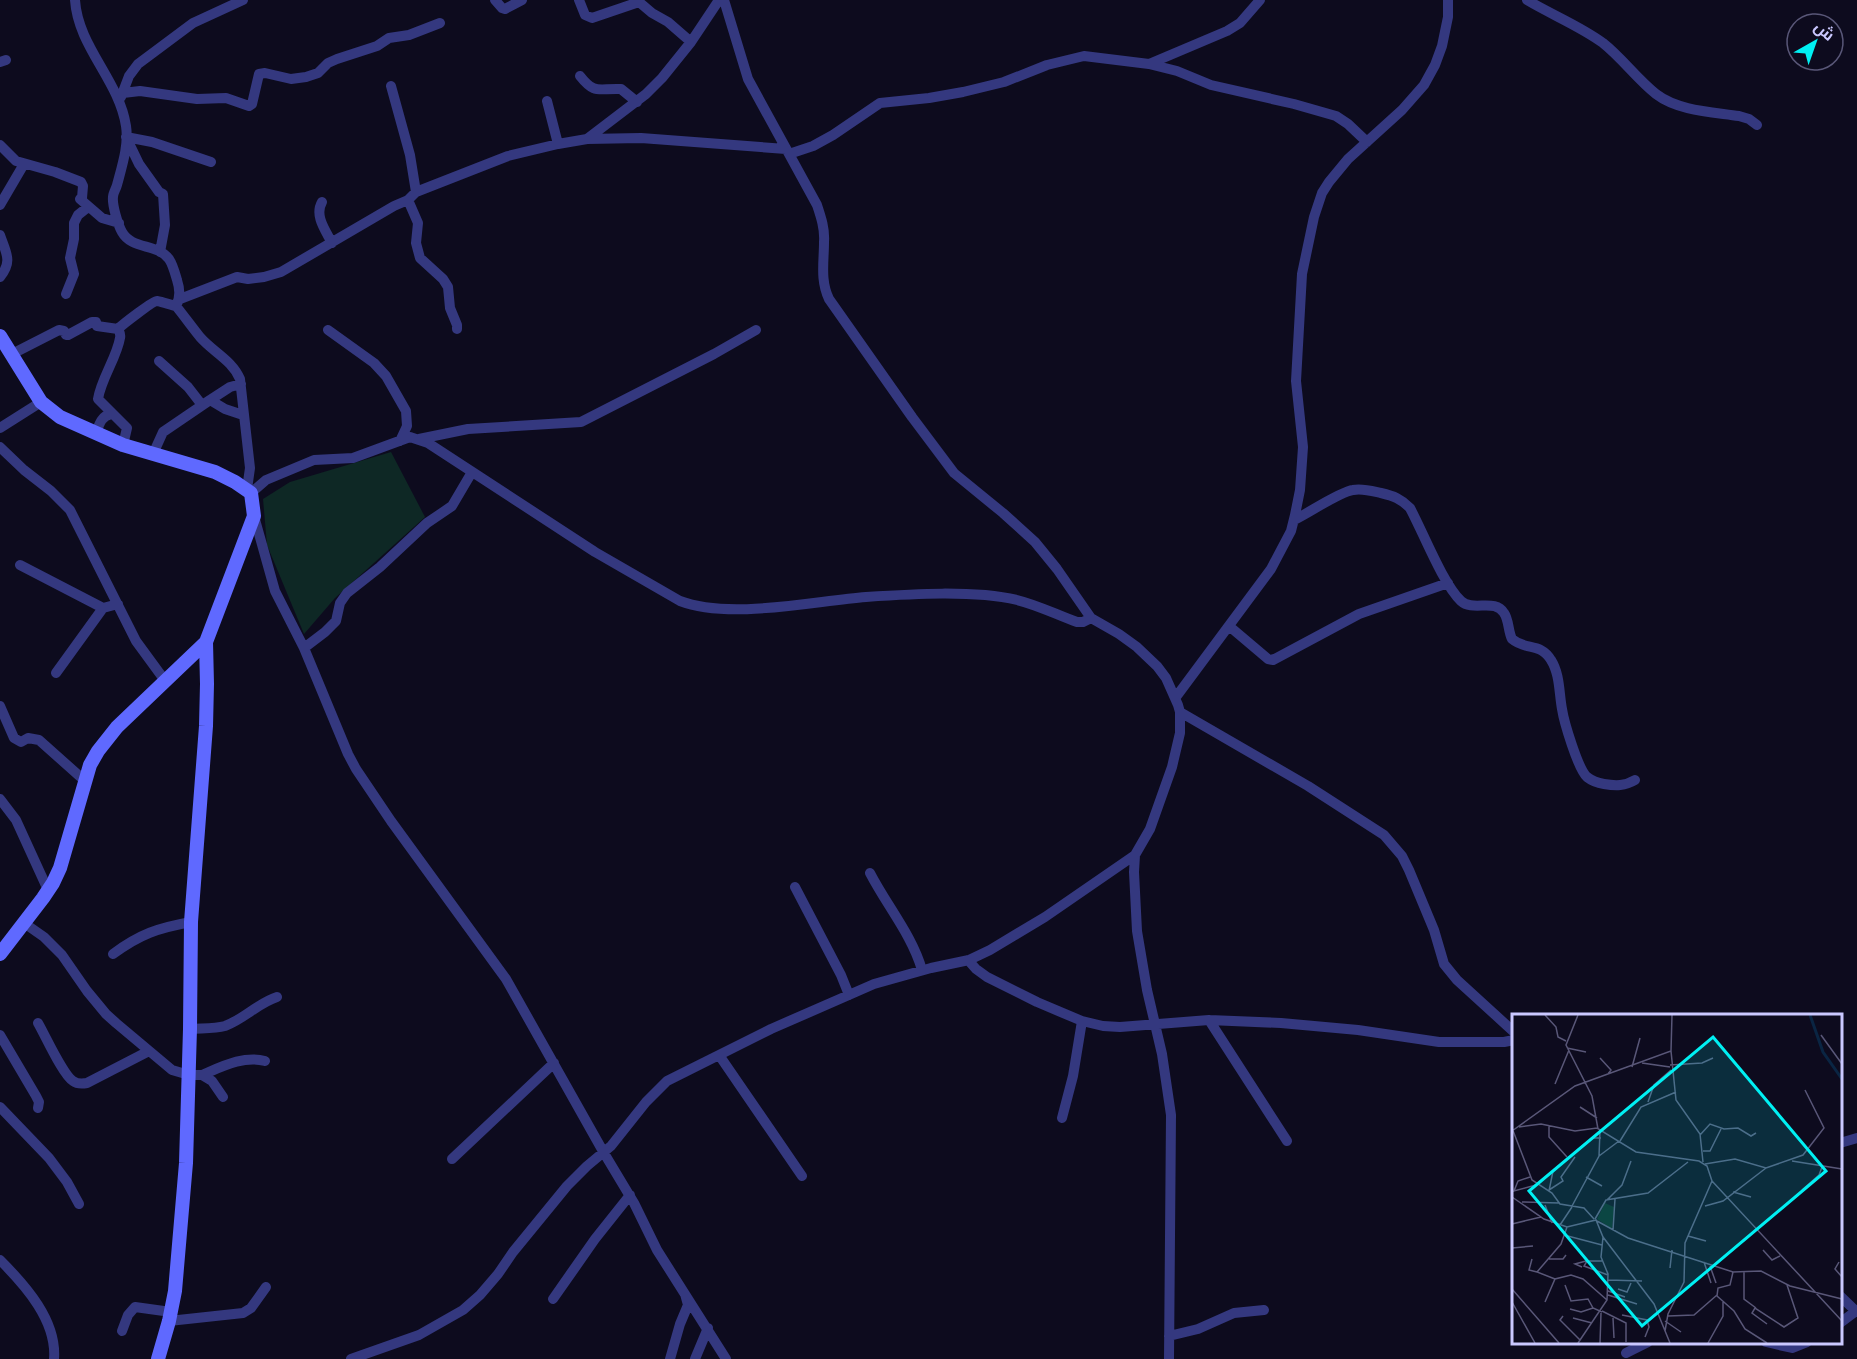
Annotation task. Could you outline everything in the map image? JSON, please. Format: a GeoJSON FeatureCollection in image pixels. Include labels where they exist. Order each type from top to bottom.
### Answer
{"type":"FeatureCollection","features":[{"type":"Feature","properties":{"kind":"street"},"geometry":{"type":"LineString","coordinates":[[75,0],[82,32],[121,98],[126,137],[123,164],[113,195],[113,204],[119,223],[126,239],[160,252],[169,259],[178,283],[178,302],[200,337],[238,373],[250,468],[249,491],[271,580],[304,648],[356,768],[391,821],[506,979],[630,1195],[657,1250],[726,1359]]}},
{"type":"Feature","properties":{"kind":"street"},"geometry":{"type":"LineString","coordinates":[[121,98],[129,76],[138,64],[193,23],[243,0]]}},
{"type":"Feature","properties":{"kind":"street"},"geometry":{"type":"LineString","coordinates":[[495,0],[505,9],[522,0]]}},
{"type":"Feature","properties":{"kind":"street"},"geometry":{"type":"LineString","coordinates":[[579,0],[585,15],[592,18],[639,2],[668,22],[691,42]]}},
{"type":"Feature","properties":{"kind":"street"},"geometry":{"type":"LineString","coordinates":[[587,139],[637,102],[662,78],[691,42],[719,0]]}},
{"type":"Feature","properties":{"kind":"street"},"geometry":{"type":"LineString","coordinates":[[351,1359],[419,1335],[463,1311],[498,1274],[567,1186],[586,1166],[604,1153],[646,1102],[667,1081],[771,1029],[874,984],[968,960],[990,950],[1135,855],[1150,829],[1172,767],[1178,744],[1180,712],[1166,678],[1146,656],[1119,634],[1091,618],[1057,568],[1035,542],[966,484],[939,454],[829,299],[823,286],[825,240],[817,205],[748,79],[724,0]]}},
{"type":"Feature","properties":{"kind":"street"},"geometry":{"type":"LineString","coordinates":[[1149,64],[1227,31],[1240,23],[1260,0]]}},
{"type":"Feature","properties":{"kind":"street"},"geometry":{"type":"LineString","coordinates":[[1176,698],[1271,569],[1291,531],[1300,490],[1303,447],[1296,381],[1302,274],[1322,193],[1338,170],[1402,110],[1424,85],[1436,65],[1448,17],[1448,0]]}},
{"type":"Feature","properties":{"kind":"street"},"geometry":{"type":"LineString","coordinates":[[1527,0],[1603,43],[1655,94],[1666,101],[1739,116],[1757,125]]}},
{"type":"Feature","properties":{"kind":"street"},"geometry":{"type":"LineString","coordinates":[[121,98],[140,91],[197,99],[226,98],[249,106],[252,104],[259,74],[291,79],[306,77],[318,73],[328,63],[377,46],[389,38],[409,35],[440,23]]}},
{"type":"Feature","properties":{"kind":"street"},"geometry":{"type":"LineString","coordinates":[[12,354],[59,330],[68,335],[92,322],[96,322],[97,326],[118,329],[157,301],[178,302],[237,277],[248,279],[281,272],[408,200],[416,192],[508,156],[587,139],[641,138],[787,151],[813,146],[880,103],[963,92],[1004,81],[1047,65],[1084,57],[1149,64],[1177,71],[1211,85],[1336,116],[1367,142]]}},
{"type":"Feature","properties":{"kind":"street"},"geometry":{"type":"LineString","coordinates":[[580,76],[589,87],[621,89],[637,102]]}},
{"type":"Feature","properties":{"kind":"street"},"geometry":{"type":"LineString","coordinates":[[391,86],[410,155],[416,192]]}},
{"type":"Feature","properties":{"kind":"street"},"geometry":{"type":"LineString","coordinates":[[547,101],[558,144]]}},
{"type":"Feature","properties":{"kind":"street"},"geometry":{"type":"LineString","coordinates":[[126,137],[152,142],[212,162]]}},
{"type":"Feature","properties":{"kind":"street"},"geometry":{"type":"LineString","coordinates":[[126,137],[139,164],[159,192],[163,194],[165,225],[160,252]]}},
{"type":"Feature","properties":{"kind":"street"},"geometry":{"type":"LineString","coordinates":[[0,145],[16,161],[81,182],[83,190],[81,199],[88,207],[102,218],[119,223]]}},
{"type":"Feature","properties":{"kind":"street"},"geometry":{"type":"LineString","coordinates":[[0,205],[24,164]]}},
{"type":"Feature","properties":{"kind":"street"},"geometry":{"type":"LineString","coordinates":[[408,200],[418,223],[416,243],[420,258],[446,284],[450,292],[452,313],[457,329]]}},
{"type":"Feature","properties":{"kind":"street"},"geometry":{"type":"LineString","coordinates":[[322,202],[319,206],[320,216],[332,243]]}},
{"type":"Feature","properties":{"kind":"street"},"geometry":{"type":"LineString","coordinates":[[66,294],[74,274],[70,258],[74,239],[74,223],[78,215],[88,207]]}},
{"type":"Feature","properties":{"kind":"street"},"geometry":{"type":"LineString","coordinates":[[0,235],[8,262],[0,277]]}},
{"type":"Feature","properties":{"kind":"street"},"geometry":{"type":"LineString","coordinates":[[118,329],[121,337],[99,389],[98,399],[127,428],[123,445]]}},
{"type":"Feature","properties":{"kind":"street"},"geometry":{"type":"LineString","coordinates":[[328,330],[374,363],[386,376],[406,411],[407,426],[400,441]]}},
{"type":"Feature","properties":{"kind":"street"},"geometry":{"type":"LineString","coordinates":[[419,439],[468,429],[581,422],[756,330]]}},
{"type":"Feature","properties":{"kind":"street"},"geometry":{"type":"LineString","coordinates":[[0,336],[41,402],[60,417],[123,445],[215,472],[249,491]]}},
{"type":"Feature","properties":{"kind":"street"},"geometry":{"type":"LineString","coordinates":[[159,361],[206,403],[243,415]]}},
{"type":"Feature","properties":{"kind":"street"},"geometry":{"type":"LineString","coordinates":[[153,454],[163,432],[230,387],[241,384]]}},
{"type":"Feature","properties":{"kind":"street"},"geometry":{"type":"LineString","coordinates":[[0,428],[41,402]]}},
{"type":"Feature","properties":{"kind":"street"},"geometry":{"type":"LineString","coordinates":[[96,433],[102,420],[111,414]]}},
{"type":"Feature","properties":{"kind":"street"},"geometry":{"type":"LineString","coordinates":[[249,491],[266,480],[314,460],[353,458],[410,437],[419,439],[595,552],[680,601],[694,606],[723,609],[866,597],[927,594],[973,595],[1014,599],[1033,604],[1077,622],[1091,618]]}},
{"type":"Feature","properties":{"kind":"street"},"geometry":{"type":"LineString","coordinates":[[0,447],[70,510],[136,641],[166,682]]}},
{"type":"Feature","properties":{"kind":"street"},"geometry":{"type":"LineString","coordinates":[[304,648],[326,632],[336,621],[340,603],[347,593],[380,567],[427,523],[452,506],[472,472]]}},
{"type":"Feature","properties":{"kind":"street"},"geometry":{"type":"LineString","coordinates":[[1294,520],[1354,490],[1367,490],[1396,497],[1410,508],[1448,583],[1462,602],[1471,607],[1490,606],[1502,610],[1512,639],[1522,645],[1542,649],[1553,662],[1564,721],[1586,777],[1595,782],[1615,786],[1626,785],[1635,780]]}},
{"type":"Feature","properties":{"kind":"street"},"geometry":{"type":"LineString","coordinates":[[158,1359],[170,1316],[179,1268],[195,1075],[190,1029],[191,922],[206,726],[206,642],[254,516]]}},
{"type":"Feature","properties":{"kind":"street"},"geometry":{"type":"LineString","coordinates":[[20,565],[103,608]]}},
{"type":"Feature","properties":{"kind":"street"},"geometry":{"type":"LineString","coordinates":[[1229,626],[1268,659],[1273,660],[1359,614],[1448,583]]}},
{"type":"Feature","properties":{"kind":"street"},"geometry":{"type":"LineString","coordinates":[[56,673],[103,608],[118,604]]}},
{"type":"Feature","properties":{"kind":"street"},"geometry":{"type":"LineString","coordinates":[[0,954],[48,890],[60,868],[90,765],[98,751],[117,727],[206,642]]}},
{"type":"Feature","properties":{"kind":"street"},"geometry":{"type":"LineString","coordinates":[[0,706],[14,738],[19,742],[28,738],[39,740],[85,781]]}},
{"type":"Feature","properties":{"kind":"street"},"geometry":{"type":"LineString","coordinates":[[1180,712],[1308,786],[1384,835],[1402,856],[1409,870],[1434,930],[1444,964],[1457,980],[1512,1030]]}},
{"type":"Feature","properties":{"kind":"street"},"geometry":{"type":"LineString","coordinates":[[0,799],[16,820],[48,890]]}},
{"type":"Feature","properties":{"kind":"street"},"geometry":{"type":"LineString","coordinates":[[1135,855],[1137,931],[1147,990],[1168,1084],[1171,1115],[1169,1359]]}},
{"type":"Feature","properties":{"kind":"street"},"geometry":{"type":"LineString","coordinates":[[870,873],[914,947],[922,970]]}},
{"type":"Feature","properties":{"kind":"street"},"geometry":{"type":"LineString","coordinates":[[795,886],[849,995]]}},
{"type":"Feature","properties":{"kind":"street"},"geometry":{"type":"LineString","coordinates":[[113,954],[132,940],[149,932],[191,922]]}},
{"type":"Feature","properties":{"kind":"street"},"geometry":{"type":"LineString","coordinates":[[24,923],[44,937],[62,955],[106,1014],[172,1070],[212,1081],[223,1097]]}},
{"type":"Feature","properties":{"kind":"street"},"geometry":{"type":"LineString","coordinates":[[968,960],[976,969],[1006,987],[1063,1014],[1103,1026],[1119,1027],[1209,1020],[1281,1023],[1358,1030],[1439,1042],[1512,1040]]}},
{"type":"Feature","properties":{"kind":"street"},"geometry":{"type":"LineString","coordinates":[[190,1029],[226,1025],[243,1017],[267,1000],[277,997]]}},
{"type":"Feature","properties":{"kind":"street"},"geometry":{"type":"LineString","coordinates":[[1209,1020],[1287,1141]]}},
{"type":"Feature","properties":{"kind":"street"},"geometry":{"type":"LineString","coordinates":[[1062,1118],[1073,1076],[1082,1021]]}},
{"type":"Feature","properties":{"kind":"street"},"geometry":{"type":"LineString","coordinates":[[38,1023],[65,1072],[78,1083],[87,1083],[149,1051]]}},
{"type":"Feature","properties":{"kind":"street"},"geometry":{"type":"LineString","coordinates":[[0,1035],[36,1096],[39,1102],[38,1108]]}},
{"type":"Feature","properties":{"kind":"street"},"geometry":{"type":"LineString","coordinates":[[719,1055],[802,1176]]}},
{"type":"Feature","properties":{"kind":"street"},"geometry":{"type":"LineString","coordinates":[[195,1075],[255,1058],[265,1061]]}},
{"type":"Feature","properties":{"kind":"street"},"geometry":{"type":"LineString","coordinates":[[452,1159],[554,1064]]}},
{"type":"Feature","properties":{"kind":"street"},"geometry":{"type":"LineString","coordinates":[[0,1107],[49,1158],[67,1182],[79,1204]]}},
{"type":"Feature","properties":{"kind":"street"},"geometry":{"type":"LineString","coordinates":[[1842,1142],[1857,1138]]}},
{"type":"Feature","properties":{"kind":"street"},"geometry":{"type":"LineString","coordinates":[[553,1299],[589,1246],[630,1195]]}},
{"type":"Feature","properties":{"kind":"street"},"geometry":{"type":"LineString","coordinates":[[0,1260],[21,1283],[45,1317],[52,1338],[54,1359]]}},
{"type":"Feature","properties":{"kind":"street"},"geometry":{"type":"LineString","coordinates":[[122,1331],[133,1307],[138,1306],[170,1316],[243,1313],[251,1308],[266,1287]]}},
{"type":"Feature","properties":{"kind":"street"},"geometry":{"type":"LineString","coordinates":[[670,1359],[688,1305],[684,1291]]}},
{"type":"Feature","properties":{"kind":"street"},"geometry":{"type":"LineString","coordinates":[[1842,1298],[1856,1312],[1842,1322]]}},
{"type":"Feature","properties":{"kind":"street"},"geometry":{"type":"LineString","coordinates":[[1169,1336],[1198,1329],[1234,1313],[1264,1310]]}},
{"type":"Feature","properties":{"kind":"street"},"geometry":{"type":"LineString","coordinates":[[695,1359],[708,1328]]}},
{"type":"Feature","properties":{"kind":"street"},"geometry":{"type":"LineString","coordinates":[[1626,1353],[1644,1344]]}},
{"type":"Feature","properties":{"kind":"street"},"geometry":{"type":"LineString","coordinates":[[1775,1344],[1792,1348],[1802,1344]]}},
{"type":"Feature","properties":{"kind":"green space"},"geometry":{"type":"Polygon","coordinates":[[[391,452],[425,517],[335,598],[304,634],[267,545],[263,499],[290,482],[391,452]]]}}]}
